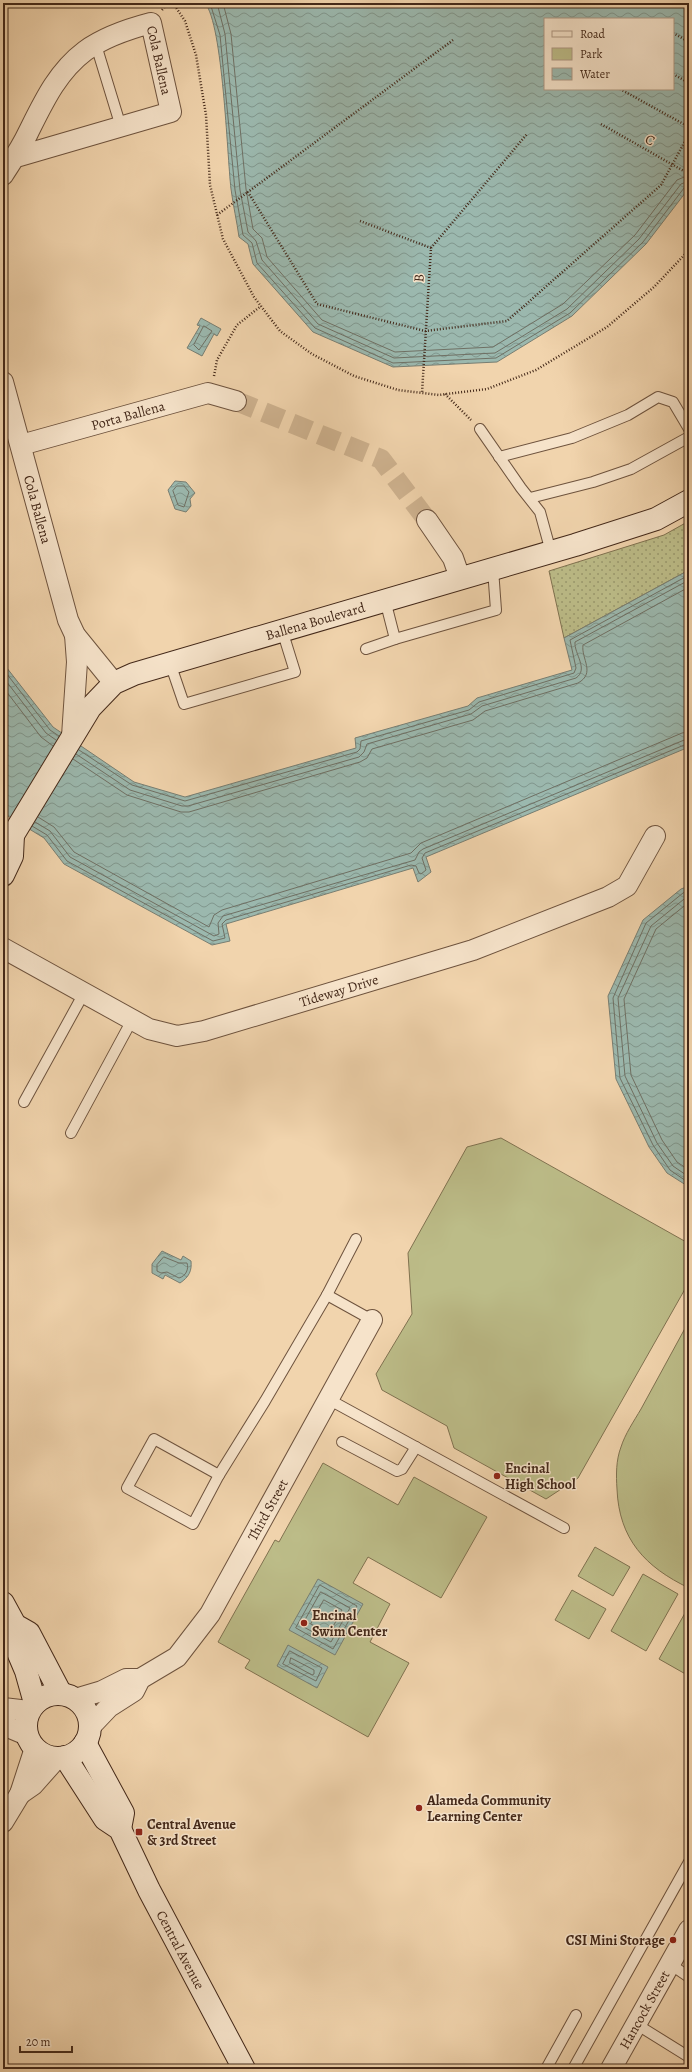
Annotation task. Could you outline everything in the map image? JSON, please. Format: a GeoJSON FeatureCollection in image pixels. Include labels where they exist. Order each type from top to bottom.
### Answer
{"type":"FeatureCollection","features":[{"type":"Feature","properties":{"kind":"street","name":"Cola Ballena"},"geometry":{"type":"LineString","coordinates":[[152,23],[171,112],[121,126],[8,167],[49,90],[84,52],[96,44],[132,28],[152,23]]}},
{"type":"Feature","properties":{"kind":"street","name":"Cola Ballena"},"geometry":{"type":"LineString","coordinates":[[3,382],[68,620],[75,635],[114,683]]}},
{"type":"Feature","properties":{"kind":"street","name":"Porta Ballena"},"geometry":{"type":"LineString","coordinates":[[21,445],[208,394],[236,401]]}},
{"type":"Feature","properties":{"kind":"street","name":"Ballena Boulevard"},"geometry":{"type":"LineString","coordinates":[[3,875],[12,856],[8,838],[90,708],[114,683],[134,674],[170,663],[552,552],[656,519],[689,501]]}},
{"type":"Feature","properties":{"kind":"street"},"geometry":{"type":"LineString","coordinates":[[427,520],[453,558],[460,578]]}},
{"type":"Feature","properties":{"kind":"street","name":"Cola Ballena"},"geometry":{"type":"LineString","coordinates":[[72,736],[77,669],[75,635]]}},
{"type":"Feature","properties":{"kind":"street","name":"Tideway Drive"},"geometry":{"type":"LineString","coordinates":[[3,948],[132,1020],[150,1029],[177,1036],[204,1031],[473,950],[608,897],[627,886],[655,836]]}},
{"type":"Feature","properties":{"kind":"street","name":"Third Street"},"geometry":{"type":"LineString","coordinates":[[68,1696],[102,1691],[126,1679],[140,1679],[177,1657],[210,1614],[372,1320]]}},
{"type":"Feature","properties":{"kind":"street"},"geometry":{"type":"LineString","coordinates":[[3,1603],[15,1626],[29,1633],[68,1696],[86,1711],[88,1735],[73,1754],[61,1758],[34,1785],[20,1794]]}},
{"type":"Feature","properties":{"kind":"street"},"geometry":{"type":"LineString","coordinates":[[15,1626],[12,1638],[26,1671],[32,1707]]}},
{"type":"Feature","properties":{"kind":"street","name":"Third Street"},"geometry":{"type":"LineString","coordinates":[[88,1735],[109,1707],[134,1691],[140,1679]]}},
{"type":"Feature","properties":{"kind":"street"},"geometry":{"type":"LineString","coordinates":[[3,1822],[20,1794],[31,1741],[27,1719],[32,1707],[43,1698],[68,1696]]}},
{"type":"Feature","properties":{"kind":"street"},"geometry":{"type":"LineString","coordinates":[[3,1708],[32,1707]]}},
{"type":"Feature","properties":{"kind":"street"},"geometry":{"type":"LineString","coordinates":[[3,1725],[31,1741],[41,1753],[61,1758]]}},
{"type":"Feature","properties":{"kind":"street","name":"Central Avenue"},"geometry":{"type":"LineString","coordinates":[[88,1735],[122,1813],[120,1829]]}},
{"type":"Feature","properties":{"kind":"street","name":"Central Avenue"},"geometry":{"type":"LineString","coordinates":[[61,1758],[105,1819],[120,1829],[150,1890],[244,2069]]}},
{"type":"Feature","properties":{"kind":"street","name":"Hancock Street"},"geometry":{"type":"LineString","coordinates":[[611,2069],[689,1930]]}},
{"type":"Feature","properties":{"kind":"lane"},"geometry":{"type":"LineString","coordinates":[[96,44],[121,126]]}},
{"type":"Feature","properties":{"kind":"lane"},"geometry":{"type":"LineString","coordinates":[[499,457],[572,438],[628,415],[658,398],[673,402],[689,429]]}},
{"type":"Feature","properties":{"kind":"lane"},"geometry":{"type":"LineString","coordinates":[[480,429],[540,512],[552,552]]}},
{"type":"Feature","properties":{"kind":"lane"},"geometry":{"type":"LineString","coordinates":[[530,498],[593,482],[632,469],[689,437]]}},
{"type":"Feature","properties":{"kind":"lane"},"geometry":{"type":"LineString","coordinates":[[366,649],[395,639],[496,610],[493,568]]}},
{"type":"Feature","properties":{"kind":"lane"},"geometry":{"type":"LineString","coordinates":[[385,600],[395,639]]}},
{"type":"Feature","properties":{"kind":"lane"},"geometry":{"type":"LineString","coordinates":[[170,663],[184,704],[295,672],[282,630]]}},
{"type":"Feature","properties":{"kind":"lane"},"geometry":{"type":"LineString","coordinates":[[24,1102],[84,993]]}},
{"type":"Feature","properties":{"kind":"lane"},"geometry":{"type":"LineString","coordinates":[[71,1133],[132,1020]]}},
{"type":"Feature","properties":{"kind":"lane"},"geometry":{"type":"LineString","coordinates":[[220,1475],[154,1439],[127,1488],[193,1524],[220,1475],[327,1295],[356,1239]]}},
{"type":"Feature","properties":{"kind":"lane"},"geometry":{"type":"LineString","coordinates":[[327,1295],[372,1320]]}},
{"type":"Feature","properties":{"kind":"lane"},"geometry":{"type":"LineString","coordinates":[[328,1399],[564,1528]]}},
{"type":"Feature","properties":{"kind":"lane"},"geometry":{"type":"LineString","coordinates":[[342,1442],[398,1471],[402,1469],[416,1447]]}},
{"type":"Feature","properties":{"kind":"lane"},"geometry":{"type":"LineString","coordinates":[[574,2069],[689,1862]]}},
{"type":"Feature","properties":{"kind":"lane"},"geometry":{"type":"LineString","coordinates":[[670,1964],[689,1977]]}},
{"type":"Feature","properties":{"kind":"lane"},"geometry":{"type":"LineString","coordinates":[[546,2069],[576,2015]]}},
{"type":"Feature","properties":{"kind":"lane"},"geometry":{"type":"LineString","coordinates":[[636,2024],[689,2057]]}},
{"type":"Feature","properties":{"kind":"path"},"geometry":{"type":"LineString","coordinates":[[174,3],[185,22],[196,55],[206,115],[210,185],[223,239],[254,297],[280,332],[312,354],[354,376],[398,390],[422,393],[444,394],[487,390],[536,370],[607,327],[654,287],[689,250]]}},
{"type":"Feature","properties":{"kind":"path"},"geometry":{"type":"LineString","coordinates":[[674,34],[689,42]]}},
{"type":"Feature","properties":{"kind":"path"},"geometry":{"type":"LineString","coordinates":[[217,215],[453,40]]}},
{"type":"Feature","properties":{"kind":"path"},"geometry":{"type":"LineString","coordinates":[[674,75],[689,83]]}},
{"type":"Feature","properties":{"kind":"path"},"geometry":{"type":"LineString","coordinates":[[622,90],[689,127]]}},
{"type":"Feature","properties":{"kind":"path","name":"C"},"geometry":{"type":"LineString","coordinates":[[601,124],[689,174]]}},
{"type":"Feature","properties":{"kind":"path"},"geometry":{"type":"LineString","coordinates":[[360,221],[431,248],[527,134]]}},
{"type":"Feature","properties":{"kind":"path"},"geometry":{"type":"LineString","coordinates":[[248,192],[317,304],[425,331],[507,321],[661,185],[689,134]]}},
{"type":"Feature","properties":{"kind":"path","name":"B"},"geometry":{"type":"LineString","coordinates":[[422,393],[431,248]]}},
{"type":"Feature","properties":{"kind":"path"},"geometry":{"type":"LineString","coordinates":[[208,394],[216,370],[217,360],[237,325],[260,306]]}},
{"type":"Feature","properties":{"kind":"path"},"geometry":{"type":"LineString","coordinates":[[444,394],[480,429]]}},
{"type":"Feature","properties":{"kind":"green space"},"geometry":{"type":"Polygon","coordinates":[[[689,521],[689,570],[564,638],[549,571],[664,535],[689,521]]]}},
{"type":"Feature","properties":{"kind":"green space"},"geometry":{"type":"Polygon","coordinates":[[[501,1138],[688,1243],[689,1246],[689,1282],[578,1478],[546,1499],[454,1448],[447,1426],[382,1390],[376,1374],[412,1314],[408,1253],[467,1147],[501,1138]]]}},
{"type":"Feature","properties":{"kind":"green space"},"geometry":{"type":"Polygon","coordinates":[[[689,1321],[689,1588],[659,1571],[647,1561],[629,1537],[623,1523],[619,1507],[616,1478],[618,1457],[625,1437],[689,1321]]]}},
{"type":"Feature","properties":{"kind":"green space"},"geometry":{"type":"Polygon","coordinates":[[[323,1463],[398,1505],[414,1477],[487,1517],[441,1598],[368,1557],[353,1583],[390,1604],[370,1642],[409,1663],[368,1737],[245,1668],[250,1660],[218,1642],[275,1540],[279,1542],[323,1463]]]}},
{"type":"Feature","properties":{"kind":"green space"},"geometry":{"type":"Polygon","coordinates":[[[595,1547],[630,1567],[613,1596],[578,1576],[595,1547]]]}},
{"type":"Feature","properties":{"kind":"green space"},"geometry":{"type":"Polygon","coordinates":[[[643,1574],[678,1594],[646,1651],[611,1631],[643,1574]]]}},
{"type":"Feature","properties":{"kind":"green space"},"geometry":{"type":"Polygon","coordinates":[[[572,1590],[606,1609],[589,1639],[555,1620],[572,1590]]]}},
{"type":"Feature","properties":{"kind":"green space"},"geometry":{"type":"Polygon","coordinates":[[[689,1606],[689,1676],[659,1659],[689,1606]]]}},
{"type":"Feature","properties":{"kind":"water"},"geometry":{"type":"Polygon","coordinates":[[[205,3],[689,3],[689,188],[646,244],[572,316],[497,362],[393,367],[313,332],[253,264],[248,244],[239,237],[231,189],[223,91],[216,36],[211,16],[205,3]]]}},
{"type":"Feature","properties":{"kind":"water"},"geometry":{"type":"Polygon","coordinates":[[[201,318],[221,329],[217,336],[214,334],[202,356],[187,348],[200,326],[197,325],[201,318]]]}},
{"type":"Feature","properties":{"kind":"water"},"geometry":{"type":"Polygon","coordinates":[[[175,481],[186,482],[195,493],[190,499],[191,506],[186,512],[175,509],[168,490],[175,481]]]}},
{"type":"Feature","properties":{"kind":"water"},"geometry":{"type":"Polygon","coordinates":[[[689,570],[689,747],[426,857],[431,872],[418,882],[413,868],[226,924],[230,941],[212,945],[64,864],[44,838],[3,813],[3,663],[53,727],[134,782],[185,797],[356,748],[355,738],[468,706],[477,698],[572,670],[564,638],[689,570]]]}},
{"type":"Feature","properties":{"kind":"water"},"geometry":{"type":"Polygon","coordinates":[[[689,886],[689,1187],[667,1173],[649,1147],[616,1079],[608,996],[643,920],[681,889],[689,886]]]}},
{"type":"Feature","properties":{"kind":"water"},"geometry":{"type":"Polygon","coordinates":[[[162,1251],[181,1260],[183,1256],[191,1261],[189,1274],[180,1283],[165,1275],[163,1279],[152,1273],[152,1264],[162,1251]]]}},
{"type":"Feature","properties":{"kind":"water","name":"Encinal Swim Center"},"geometry":{"type":"Polygon","coordinates":[[[318,1579],[363,1604],[335,1655],[289,1630],[318,1579]]]}},
{"type":"Feature","properties":{"kind":"water"},"geometry":{"type":"Polygon","coordinates":[[[288,1645],[328,1667],[317,1688],[277,1666],[288,1645]]]}},
{"type":"Feature","properties":{"kind":"tunnel"},"geometry":{"type":"LineString","coordinates":[[236,401],[381,459],[427,520]]}},
{"type":"Feature","properties":{"kind":"place","name":"Encinal High School"},"geometry":{"type":"Point","coordinates":[497,1476]}},
{"type":"Feature","properties":{"kind":"place","name":"Encinal Swim Center"},"geometry":{"type":"Point","coordinates":[304,1623]}},
{"type":"Feature","properties":{"kind":"place","name":"Alameda Community Learning Center"},"geometry":{"type":"Point","coordinates":[419,1808]}},
{"type":"Feature","properties":{"kind":"place","name":"Central Avenue & 3rd Street"},"geometry":{"type":"Point","coordinates":[139,1832]}},
{"type":"Feature","properties":{"kind":"place","name":"CSI Mini Storage"},"geometry":{"type":"Point","coordinates":[673,1940]}}]}
